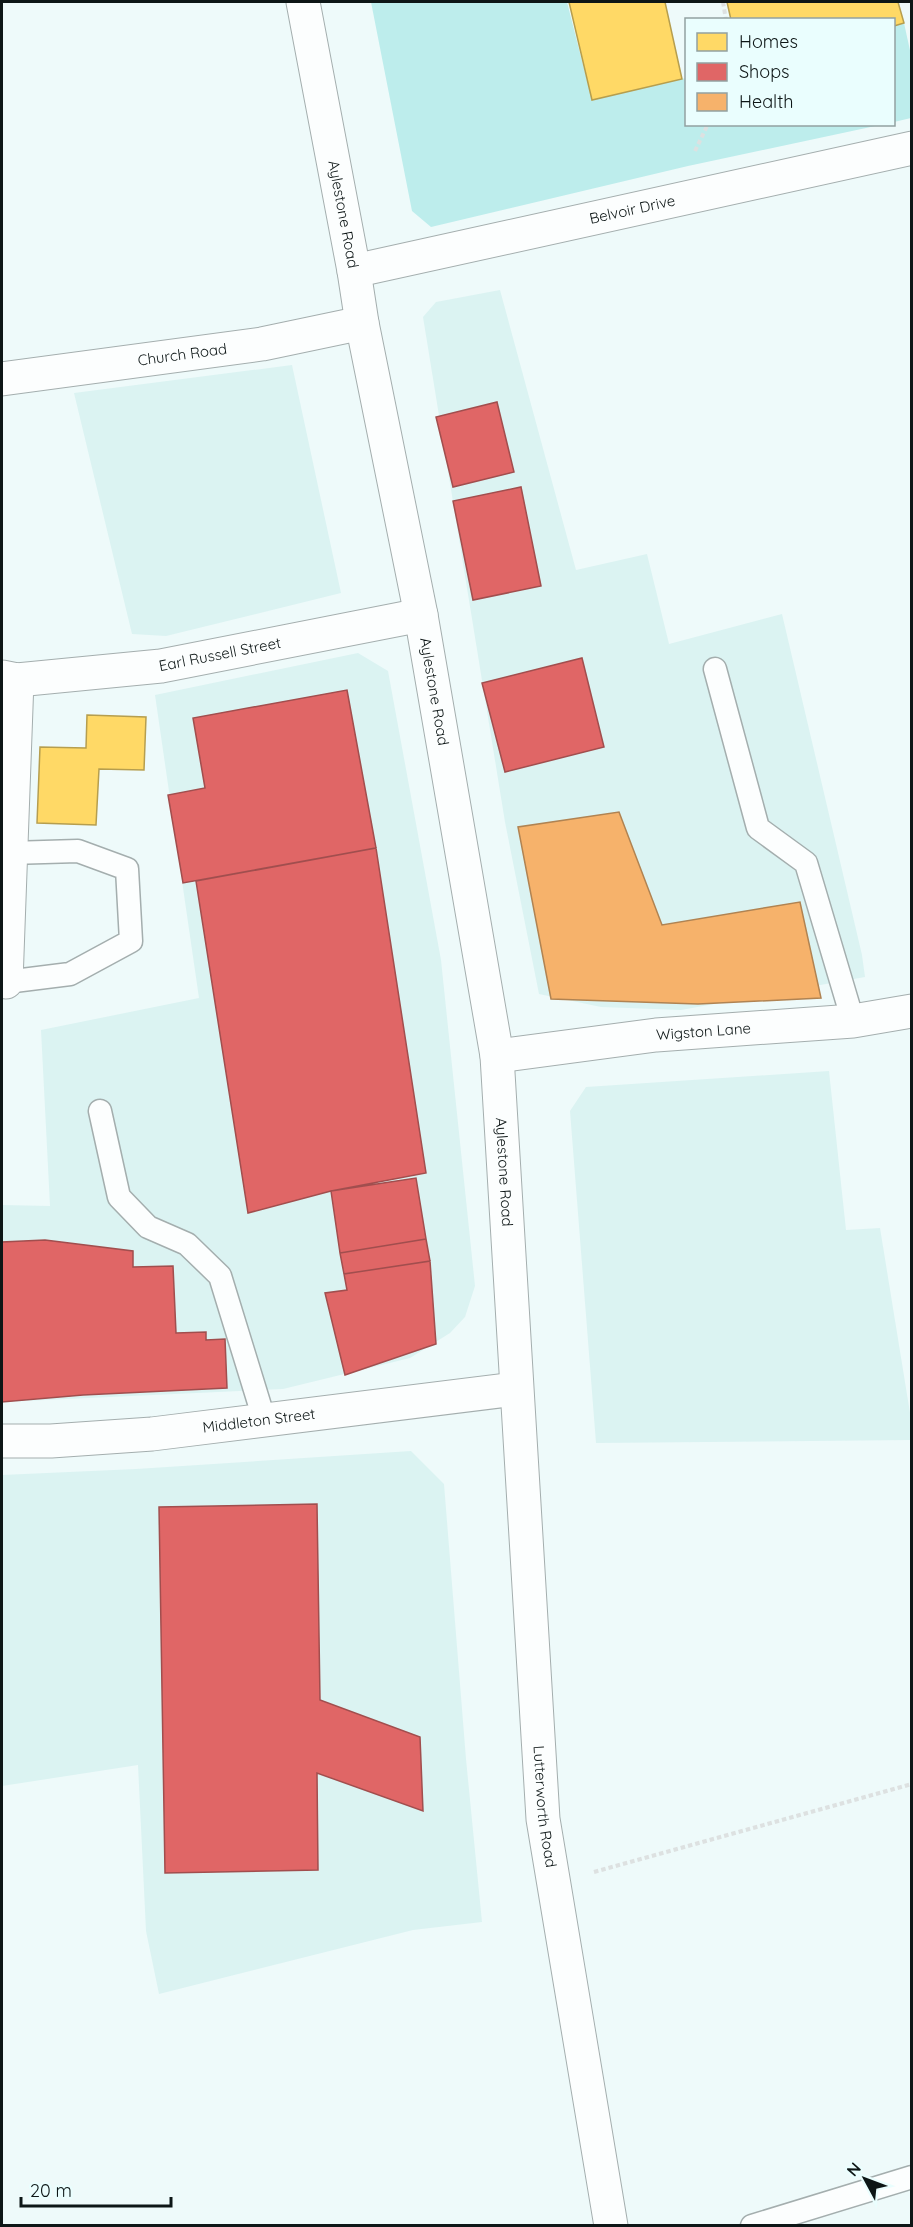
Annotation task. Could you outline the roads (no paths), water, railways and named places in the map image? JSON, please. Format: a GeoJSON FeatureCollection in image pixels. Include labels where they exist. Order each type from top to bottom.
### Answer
{"type":"FeatureCollection","features":[{"type":"Feature","properties":{"kind":"street","name":"Aylestone Road"},"geometry":{"type":"LineString","coordinates":[[303,2],[362,323],[421,615],[497,1056],[516,1389]]}},
{"type":"Feature","properties":{"kind":"street","name":"Belvoir Drive"},"geometry":{"type":"LineString","coordinates":[[354,271],[912,148]]}},
{"type":"Feature","properties":{"kind":"street","name":"Church Road"},"geometry":{"type":"LineString","coordinates":[[2,379],[262,344],[362,323]]}},
{"type":"Feature","properties":{"kind":"street","name":"Earl Russell Street"},"geometry":{"type":"LineString","coordinates":[[6,982],[10,852],[9,678],[161,666],[421,615]]}},
{"type":"Feature","properties":{"kind":"street","name":"Wigston Lane"},"geometry":{"type":"LineString","coordinates":[[497,1056],[656,1035],[853,1021],[912,1011]]}},
{"type":"Feature","properties":{"kind":"street","name":"Middleton Street"},"geometry":{"type":"LineString","coordinates":[[2,1441],[51,1441],[152,1434],[516,1389]]}},
{"type":"Feature","properties":{"kind":"street","name":"Lutterworth Road"},"geometry":{"type":"LineString","coordinates":[[516,1389],[543,1819],[612,2224]]}},
{"type":"Feature","properties":{"kind":"lane"},"geometry":{"type":"LineString","coordinates":[[715,669],[758,828],[806,863],[853,1021]]}},
{"type":"Feature","properties":{"kind":"lane"},"geometry":{"type":"LineString","coordinates":[[6,982],[70,974],[130,941],[127,869],[78,851],[10,852]]}},
{"type":"Feature","properties":{"kind":"lane"},"geometry":{"type":"LineString","coordinates":[[100,1111],[119,1197],[148,1227],[187,1244],[220,1276],[264,1419]]}},
{"type":"Feature","properties":{"kind":"lane"},"geometry":{"type":"LineString","coordinates":[[752,2226],[912,2177]]}}]}
